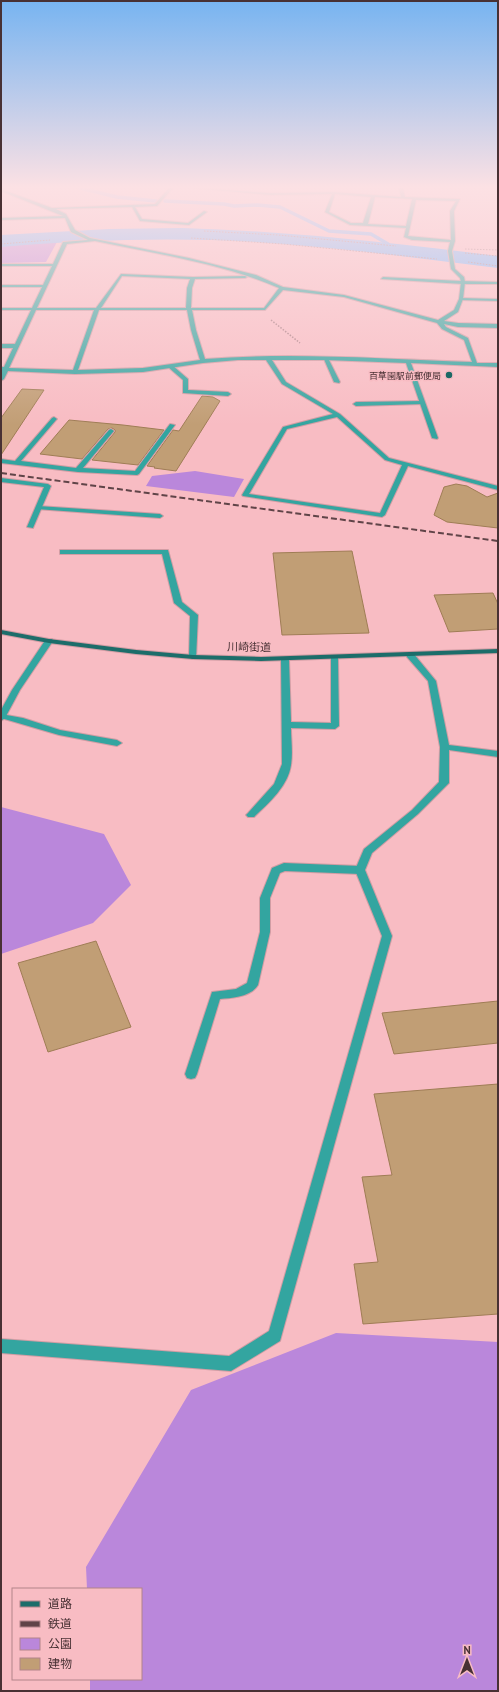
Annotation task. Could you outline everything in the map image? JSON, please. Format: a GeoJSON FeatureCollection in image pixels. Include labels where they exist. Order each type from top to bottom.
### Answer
{"type":"FeatureCollection","features":[{"type":"Feature","properties":{"kind":"main road","name":"川崎街道"},"geometry":{"type":"LineString","coordinates":[[1,632],[49,641],[136,652],[193,657],[285,659],[498,651]]}},
{"type":"Feature","properties":{"kind":"street"},"geometry":{"type":"LineString","coordinates":[[1,379],[3,369],[16,346],[53,267]]}},
{"type":"Feature","properties":{"kind":"street"},"geometry":{"type":"LineString","coordinates":[[219,267],[254,276],[282,288],[344,296],[439,322],[458,325],[498,326]]}},
{"type":"Feature","properties":{"kind":"street"},"geometry":{"type":"LineString","coordinates":[[439,322],[456,311],[461,299],[462,278],[453,267]]}},
{"type":"Feature","properties":{"kind":"street"},"geometry":{"type":"LineString","coordinates":[[75,372],[97,309],[121,275],[193,278],[254,276]]}},
{"type":"Feature","properties":{"kind":"street"},"geometry":{"type":"LineString","coordinates":[[193,278],[189,287],[188,308],[203,361]]}},
{"type":"Feature","properties":{"kind":"street"},"geometry":{"type":"LineString","coordinates":[[383,278],[498,283]]}},
{"type":"Feature","properties":{"kind":"street"},"geometry":{"type":"LineString","coordinates":[[1,286],[44,286]]}},
{"type":"Feature","properties":{"kind":"street"},"geometry":{"type":"LineString","coordinates":[[1,309],[266,309],[282,288]]}},
{"type":"Feature","properties":{"kind":"street"},"geometry":{"type":"LineString","coordinates":[[461,299],[498,300]]}},
{"type":"Feature","properties":{"kind":"street"},"geometry":{"type":"LineString","coordinates":[[439,322],[444,328],[466,339],[475,364]]}},
{"type":"Feature","properties":{"kind":"street"},"geometry":{"type":"LineString","coordinates":[[1,346],[16,346]]}},
{"type":"Feature","properties":{"kind":"street"},"geometry":{"type":"LineString","coordinates":[[3,369],[75,372],[143,370],[203,361],[238,358],[322,358],[498,365]]}},
{"type":"Feature","properties":{"kind":"street"},"geometry":{"type":"LineString","coordinates":[[268,358],[284,383],[338,415],[387,459],[405,465],[498,488]]}},
{"type":"Feature","properties":{"kind":"street"},"geometry":{"type":"LineString","coordinates":[[322,358],[337,382]]}},
{"type":"Feature","properties":{"kind":"street"},"geometry":{"type":"LineString","coordinates":[[408,361],[435,438]]}},
{"type":"Feature","properties":{"kind":"street"},"geometry":{"type":"LineString","coordinates":[[170,366],[186,380],[185,392],[228,394]]}},
{"type":"Feature","properties":{"kind":"street"},"geometry":{"type":"LineString","coordinates":[[356,404],[422,403]]}},
{"type":"Feature","properties":{"kind":"street"},"geometry":{"type":"LineString","coordinates":[[338,415],[285,428],[245,495],[382,515],[405,465]]}},
{"type":"Feature","properties":{"kind":"street"},"geometry":{"type":"LineString","coordinates":[[16,463],[54,420]]}},
{"type":"Feature","properties":{"kind":"street"},"geometry":{"type":"LineString","coordinates":[[1,461],[78,470],[137,473],[172,425]]}},
{"type":"Feature","properties":{"kind":"street"},"geometry":{"type":"LineString","coordinates":[[78,470],[111,431]]}},
{"type":"Feature","properties":{"kind":"street"},"geometry":{"type":"LineString","coordinates":[[1,480],[48,486],[31,527]]}},
{"type":"Feature","properties":{"kind":"street"},"geometry":{"type":"LineString","coordinates":[[38,508],[160,516]]}},
{"type":"Feature","properties":{"kind":"street"},"geometry":{"type":"LineString","coordinates":[[63,552],[165,552],[178,603],[194,615],[193,657]]}},
{"type":"Feature","properties":{"kind":"street"},"geometry":{"type":"LineString","coordinates":[[49,641],[16,690],[1,717],[20,720],[59,732],[117,743]]}},
{"type":"Feature","properties":{"kind":"street"},"geometry":{"type":"LineString","coordinates":[[1,1346],[231,1364],[275,1336],[387,936],[360,870],[368,851],[416,812],[444,783],[445,747],[432,681],[410,655]]}},
{"type":"Feature","properties":{"kind":"street"},"geometry":{"type":"LineString","coordinates":[[287,724],[335,726],[334,658]]}},
{"type":"Feature","properties":{"kind":"street"},"geometry":{"type":"LineString","coordinates":[[251,815],[276,789],[284,776],[287,764],[285,659]]}},
{"type":"Feature","properties":{"kind":"street"},"geometry":{"type":"LineString","coordinates":[[445,747],[498,754]]}},
{"type":"Feature","properties":{"kind":"street"},"geometry":{"type":"LineString","coordinates":[[191,1074],[216,995],[238,993],[252,985],[264,932],[265,898],[276,871],[284,867],[360,870]]}},
{"type":"Feature","properties":{"kind":"path"},"geometry":{"type":"LineString","coordinates":[[266,309],[269,318],[322,358]]}},
{"type":"Feature","properties":{"kind":"green space"},"geometry":{"type":"Polygon","coordinates":[[[195,471],[244,479],[234,497],[146,486],[152,476],[195,471]]]}},
{"type":"Feature","properties":{"kind":"green space"},"geometry":{"type":"Polygon","coordinates":[[[1,807],[104,834],[131,885],[93,923],[1,954],[1,807]]]}},
{"type":"Feature","properties":{"kind":"green space"},"geometry":{"type":"Polygon","coordinates":[[[336,1333],[498,1342],[498,1691],[90,1691],[90,1680],[142,1680],[142,1588],[87,1588],[86,1567],[191,1390],[336,1333]]]}},
{"type":"Feature","properties":{"kind":"building"},"geometry":{"type":"Polygon","coordinates":[[[22,389],[44,390],[1,455],[1,418],[22,389]]]}},
{"type":"Feature","properties":{"kind":"building"},"geometry":{"type":"Polygon","coordinates":[[[202,396],[213,397],[220,401],[176,471],[147,466],[173,430],[179,431],[202,396]]]}},
{"type":"Feature","properties":{"kind":"building"},"geometry":{"type":"Polygon","coordinates":[[[69,420],[164,430],[138,465],[92,460],[115,432],[112,428],[108,429],[82,459],[40,454],[69,420]]]}},
{"type":"Feature","properties":{"kind":"building"},"geometry":{"type":"Polygon","coordinates":[[[456,484],[467,486],[487,497],[498,493],[498,528],[447,522],[434,515],[444,487],[456,484]]]}},
{"type":"Feature","properties":{"kind":"building"},"geometry":{"type":"Polygon","coordinates":[[[352,551],[369,633],[282,635],[273,553],[352,551]]]}},
{"type":"Feature","properties":{"kind":"building"},"geometry":{"type":"Polygon","coordinates":[[[493,593],[498,604],[498,629],[449,632],[434,595],[493,593]]]}},
{"type":"Feature","properties":{"kind":"building"},"geometry":{"type":"Polygon","coordinates":[[[96,941],[131,1027],[48,1052],[18,963],[96,941]]]}},
{"type":"Feature","properties":{"kind":"building"},"geometry":{"type":"Polygon","coordinates":[[[498,1001],[498,1043],[394,1054],[382,1013],[498,1001]]]}},
{"type":"Feature","properties":{"kind":"building"},"geometry":{"type":"Polygon","coordinates":[[[498,1084],[498,1314],[363,1324],[354,1264],[378,1262],[362,1177],[392,1175],[374,1094],[498,1084]]]}},
{"type":"Feature","properties":{"kind":"railway"},"geometry":{"type":"LineString","coordinates":[[1,473],[498,541]]}},
{"type":"Feature","properties":{"kind":"place","name":"百草園駅前郵便局"},"geometry":{"type":"Point","coordinates":[449,375]}}]}
